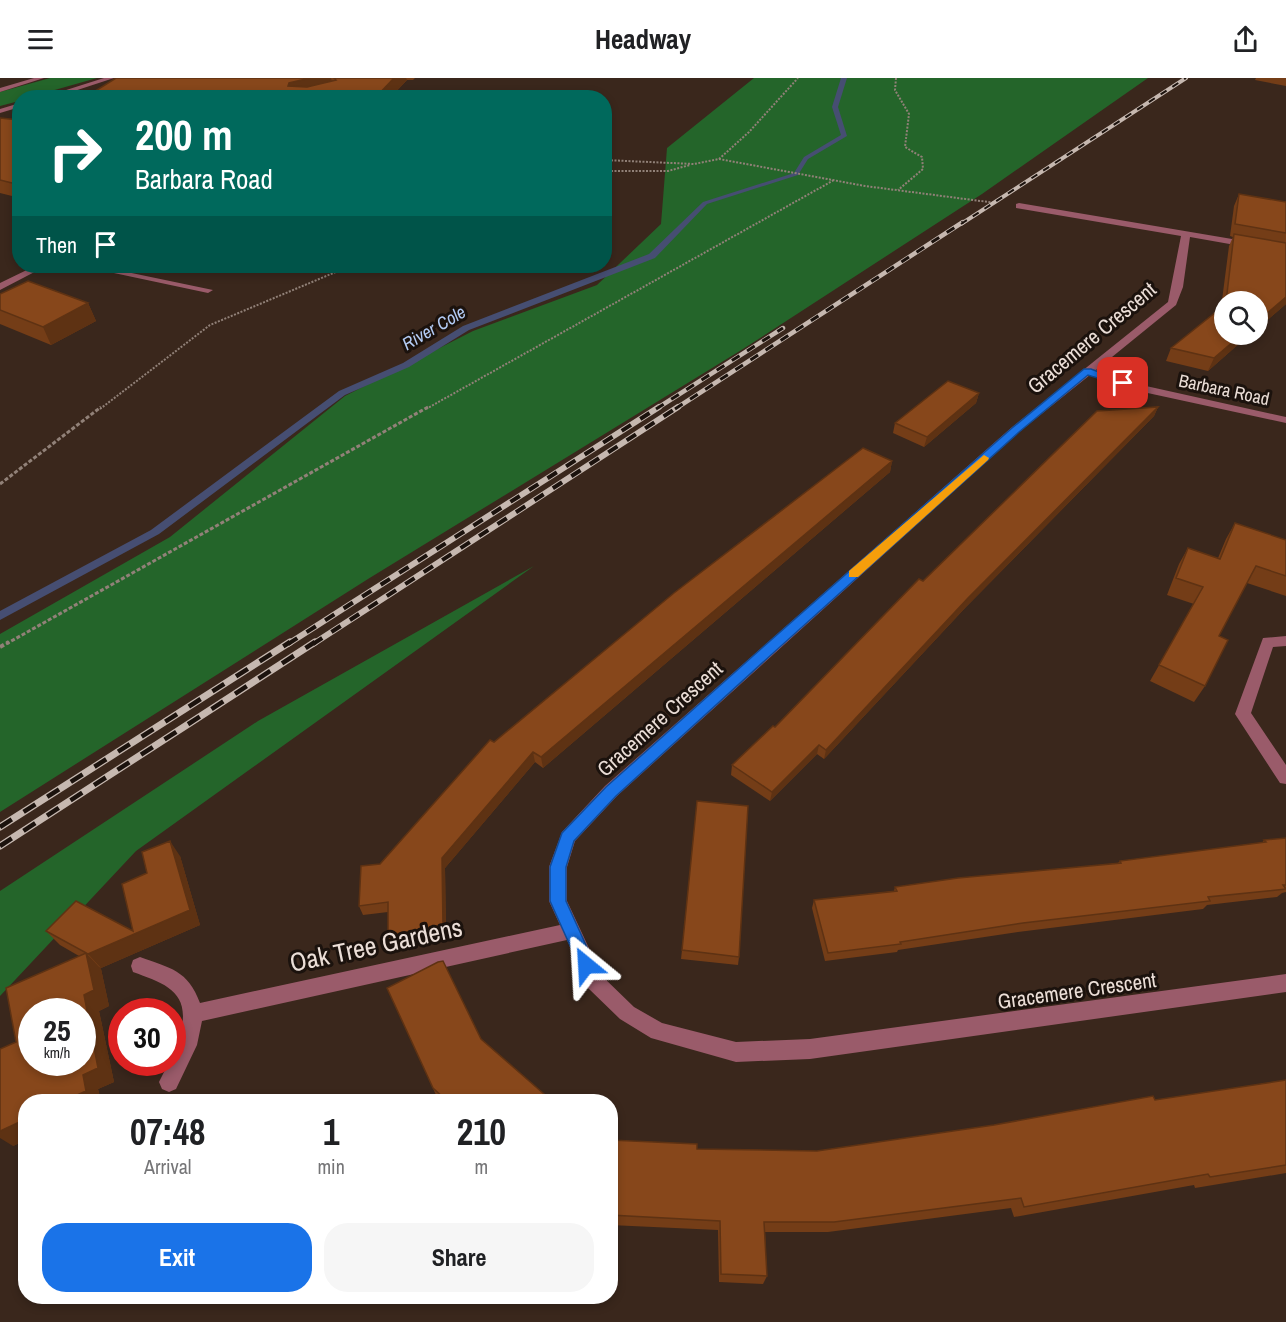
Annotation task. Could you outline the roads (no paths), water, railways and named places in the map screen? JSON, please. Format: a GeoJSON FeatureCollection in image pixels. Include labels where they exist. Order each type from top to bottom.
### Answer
{"type":"FeatureCollection","features":[{"type":"Feature","properties":{"kind":"street"},"geometry":{"type":"LineString","coordinates":[[0,90],[40,78]]}},
{"type":"Feature","properties":{"kind":"street"},"geometry":{"type":"LineString","coordinates":[[71,90],[111,78]]}},
{"type":"Feature","properties":{"kind":"street"},"geometry":{"type":"LineString","coordinates":[[1020,206],[1286,251]]}},
{"type":"Feature","properties":{"kind":"street","name":"Gracemere Crescent"},"geometry":{"type":"LineString","coordinates":[[1186,233],[1178,288],[1173,303],[1016,430],[611,791],[567,837],[558,867],[558,901],[569,931],[595,982],[627,1013],[658,1031],[736,1052],[810,1049],[1286,984]]}},
{"type":"Feature","properties":{"kind":"street"},"geometry":{"type":"LineString","coordinates":[[0,287],[27,273]]}},
{"type":"Feature","properties":{"kind":"street"},"geometry":{"type":"LineString","coordinates":[[122,273],[208,290]]}},
{"type":"Feature","properties":{"kind":"street","name":"Barbara Road"},"geometry":{"type":"LineString","coordinates":[[1087,371],[1143,389],[1286,420]]}},
{"type":"Feature","properties":{"kind":"street"},"geometry":{"type":"LineString","coordinates":[[1286,641],[1268,642],[1243,714],[1286,778]]}},
{"type":"Feature","properties":{"kind":"street","name":"Oak Tree Gardens"},"geometry":{"type":"LineString","coordinates":[[195,1013],[569,931]]}},
{"type":"Feature","properties":{"kind":"street"},"geometry":{"type":"LineString","coordinates":[[141,966],[178,982],[195,1013],[189,1044],[169,1082]]}},
{"type":"Feature","properties":{"kind":"waterway","name":"River Cole"},"geometry":{"type":"LineString","coordinates":[[612,271],[652,256],[705,203],[796,174],[806,158],[844,136],[835,107],[844,78]]}},
{"type":"Feature","properties":{"kind":"waterway","name":"River Cole"},"geometry":{"type":"LineString","coordinates":[[0,616],[155,532],[342,393],[406,365],[466,328],[608,273]]}},
{"type":"Feature","properties":{"kind":"railway"},"geometry":{"type":"LineString","coordinates":[[961,224],[1186,78]]}},
{"type":"Feature","properties":{"kind":"railway"},"geometry":{"type":"LineString","coordinates":[[675,409],[963,222]]}},
{"type":"Feature","properties":{"kind":"railway"},"geometry":{"type":"LineString","coordinates":[[656,409],[783,328]]}},
{"type":"Feature","properties":{"kind":"railway"},"geometry":{"type":"LineString","coordinates":[[288,644],[659,407]]}},
{"type":"Feature","properties":{"kind":"railway"},"geometry":{"type":"LineString","coordinates":[[313,644],[678,407]]}},
{"type":"Feature","properties":{"kind":"railway"},"geometry":{"type":"LineString","coordinates":[[0,827],[290,642]]}},
{"type":"Feature","properties":{"kind":"railway"},"geometry":{"type":"LineString","coordinates":[[0,846],[315,642]]}}]}
